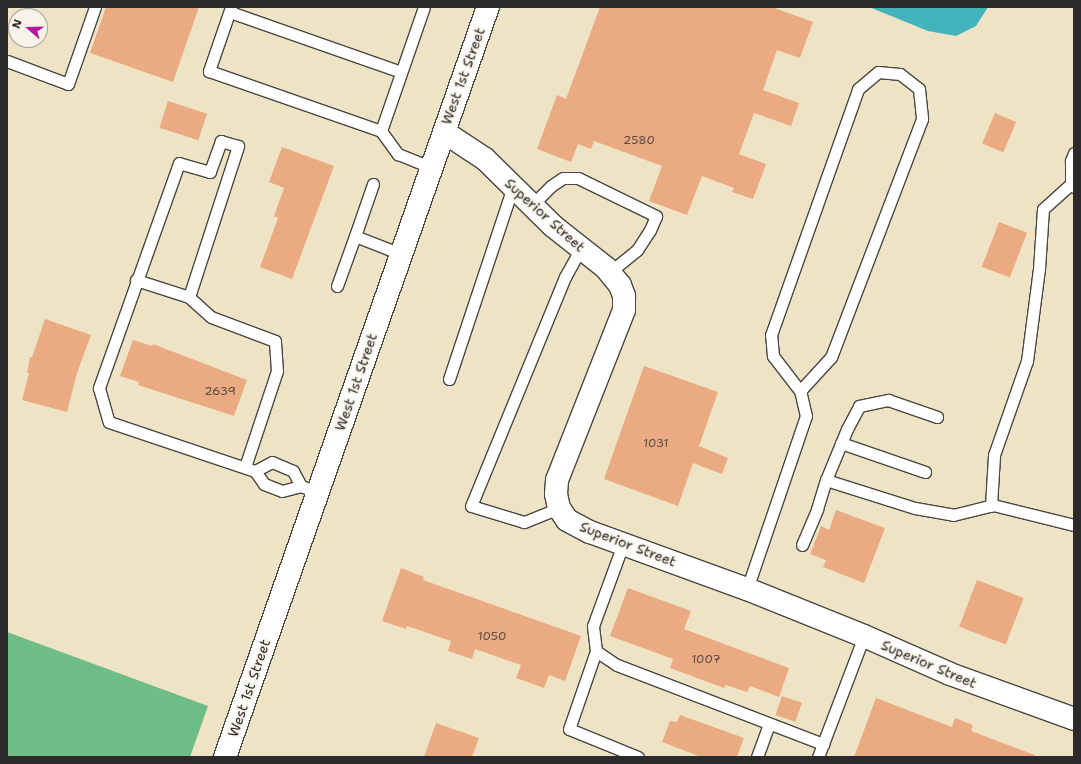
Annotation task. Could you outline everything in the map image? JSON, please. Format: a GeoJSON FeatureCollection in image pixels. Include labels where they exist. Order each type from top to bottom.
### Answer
{"type":"FeatureCollection","features":[{"type":"Feature","properties":{"kind":"street","name":"West 1st Street"},"geometry":{"type":"LineString","coordinates":[[225,757],[309,489],[401,254],[488,7]]}},
{"type":"Feature","properties":{"kind":"street","name":"Superior Street"},"geometry":{"type":"LineString","coordinates":[[444,132],[485,159],[553,226],[610,272],[620,285],[624,296],[624,310],[557,480],[556,494],[559,508],[567,520],[590,532],[747,589],[864,636],[950,674],[1074,720]]}},
{"type":"Feature","properties":{"kind":"lane"},"geometry":{"type":"LineString","coordinates":[[7,61],[68,84],[94,7]]}},
{"type":"Feature","properties":{"kind":"lane"},"geometry":{"type":"LineString","coordinates":[[381,131],[424,7]]}},
{"type":"Feature","properties":{"kind":"lane"},"geometry":{"type":"LineString","coordinates":[[401,72],[230,10],[209,71],[381,131],[398,154],[431,167]]}},
{"type":"Feature","properties":{"kind":"lane"},"geometry":{"type":"LineString","coordinates":[[747,589],[806,416],[800,391],[773,356],[771,335],[858,89],[878,72],[900,74],[918,89],[922,119],[831,357],[800,391]]}},
{"type":"Feature","properties":{"kind":"lane"},"geometry":{"type":"LineString","coordinates":[[189,297],[238,146],[221,141],[210,172],[179,162],[99,388],[109,422],[250,469],[264,484],[282,491],[309,489]]}},
{"type":"Feature","properties":{"kind":"lane"},"geometry":{"type":"LineString","coordinates":[[991,506],[994,455],[1028,361],[1039,269],[1043,209],[1073,185],[1071,161],[1074,153]]}},
{"type":"Feature","properties":{"kind":"lane"},"geometry":{"type":"LineString","coordinates":[[532,205],[550,186],[563,178],[578,178],[656,216],[650,230],[637,250],[610,272]]}},
{"type":"Feature","properties":{"kind":"lane"},"geometry":{"type":"LineString","coordinates":[[336,286],[373,184]]}},
{"type":"Feature","properties":{"kind":"lane"},"geometry":{"type":"LineString","coordinates":[[449,379],[513,187]]}},
{"type":"Feature","properties":{"kind":"lane"},"geometry":{"type":"LineString","coordinates":[[355,236],[401,254]]}},
{"type":"Feature","properties":{"kind":"lane"},"geometry":{"type":"LineString","coordinates":[[559,508],[524,522],[471,506],[565,277],[581,248]]}},
{"type":"Feature","properties":{"kind":"lane"},"geometry":{"type":"LineString","coordinates":[[136,280],[189,297],[211,317],[275,341],[277,370],[250,469]]}},
{"type":"Feature","properties":{"kind":"lane"},"geometry":{"type":"LineString","coordinates":[[802,545],[841,443],[859,406],[888,400],[937,417]]}},
{"type":"Feature","properties":{"kind":"lane"},"geometry":{"type":"LineString","coordinates":[[841,443],[925,472]]}},
{"type":"Feature","properties":{"kind":"lane"},"geometry":{"type":"LineString","coordinates":[[250,469],[272,462],[293,471],[309,489]]}},
{"type":"Feature","properties":{"kind":"lane"},"geometry":{"type":"LineString","coordinates":[[826,480],[915,508],[953,515],[991,506],[1074,525]]}},
{"type":"Feature","properties":{"kind":"lane"},"geometry":{"type":"LineString","coordinates":[[623,544],[594,626],[596,652],[569,729],[638,757]]}},
{"type":"Feature","properties":{"kind":"lane"},"geometry":{"type":"LineString","coordinates":[[818,757],[864,636]]}},
{"type":"Feature","properties":{"kind":"lane"},"geometry":{"type":"LineString","coordinates":[[596,652],[617,665],[823,744]]}},
{"type":"Feature","properties":{"kind":"lane"},"geometry":{"type":"LineString","coordinates":[[757,757],[769,724]]}},
{"type":"Feature","properties":{"kind":"green space"},"geometry":{"type":"Polygon","coordinates":[[[7,632],[208,706],[190,757],[7,757],[7,632]]]}},
{"type":"Feature","properties":{"kind":"water"},"geometry":{"type":"Polygon","coordinates":[[[869,7],[988,7],[976,26],[956,36],[928,31],[869,7]]]}},
{"type":"Feature","properties":{"kind":"building"},"geometry":{"type":"Polygon","coordinates":[[[106,7],[199,7],[173,82],[90,53],[106,7]]]}},
{"type":"Feature","properties":{"kind":"building"},"geometry":{"type":"Polygon","coordinates":[[[600,7],[772,7],[813,22],[800,58],[777,50],[763,90],[799,103],[791,126],[754,113],[739,154],[766,164],[753,199],[732,192],[734,188],[702,176],[687,215],[649,201],[662,166],[594,141],[591,149],[578,144],[571,162],[537,149],[557,95],[566,99],[600,7]]]}},
{"type":"Feature","properties":{"kind":"building"},"geometry":{"type":"Polygon","coordinates":[[[168,101],[207,114],[198,140],[159,128],[168,101]]]}},
{"type":"Feature","properties":{"kind":"building"},"geometry":{"type":"Polygon","coordinates":[[[995,113],[1016,122],[1003,152],[982,143],[995,113]]]}},
{"type":"Feature","properties":{"kind":"building"},"geometry":{"type":"Polygon","coordinates":[[[282,147],[334,166],[292,279],[260,267],[278,218],[274,216],[284,188],[269,182],[282,147]]]}},
{"type":"Feature","properties":{"kind":"building"},"geometry":{"type":"Polygon","coordinates":[[[999,222],[1027,233],[1010,278],[982,267],[999,222]]]}},
{"type":"Feature","properties":{"kind":"building"},"geometry":{"type":"Polygon","coordinates":[[[45,319],[91,335],[77,373],[67,412],[22,400],[29,373],[27,373],[30,357],[32,357],[45,319]]]}},
{"type":"Feature","properties":{"kind":"building"},"geometry":{"type":"Polygon","coordinates":[[[133,340],[152,346],[153,344],[247,380],[234,416],[138,385],[139,382],[120,376],[133,340]]]}},
{"type":"Feature","properties":{"kind":"building"},"geometry":{"type":"Polygon","coordinates":[[[644,366],[718,392],[699,446],[728,458],[722,474],[693,463],[678,506],[604,479],[644,366]]]}},
{"type":"Feature","properties":{"kind":"building"},"geometry":{"type":"Polygon","coordinates":[[[836,510],[885,528],[864,583],[823,567],[826,560],[810,554],[821,526],[829,530],[836,510]]]}},
{"type":"Feature","properties":{"kind":"building"},"geometry":{"type":"Polygon","coordinates":[[[401,568],[424,577],[423,580],[581,636],[565,681],[549,675],[544,688],[516,678],[521,665],[475,649],[472,659],[448,651],[451,641],[407,626],[406,629],[382,621],[401,568]]]}},
{"type":"Feature","properties":{"kind":"building"},"geometry":{"type":"Polygon","coordinates":[[[977,580],[1024,598],[1006,645],[959,627],[977,580]]]}},
{"type":"Feature","properties":{"kind":"building"},"geometry":{"type":"Polygon","coordinates":[[[628,588],[691,611],[684,629],[789,668],[779,697],[750,686],[747,692],[726,685],[724,688],[670,668],[673,659],[610,636],[628,588]]]}},
{"type":"Feature","properties":{"kind":"building"},"geometry":{"type":"Polygon","coordinates":[[[782,696],[802,703],[795,722],[775,715],[782,696]]]}},
{"type":"Feature","properties":{"kind":"building"},"geometry":{"type":"Polygon","coordinates":[[[876,698],[952,727],[955,718],[973,725],[971,731],[1035,755],[1035,757],[854,757],[876,698]]]}},
{"type":"Feature","properties":{"kind":"building"},"geometry":{"type":"Polygon","coordinates":[[[680,715],[744,738],[737,757],[701,757],[662,742],[670,721],[677,722],[680,715]]]}},
{"type":"Feature","properties":{"kind":"building"},"geometry":{"type":"Polygon","coordinates":[[[436,723],[479,738],[472,757],[424,757],[436,723]]]}}]}
